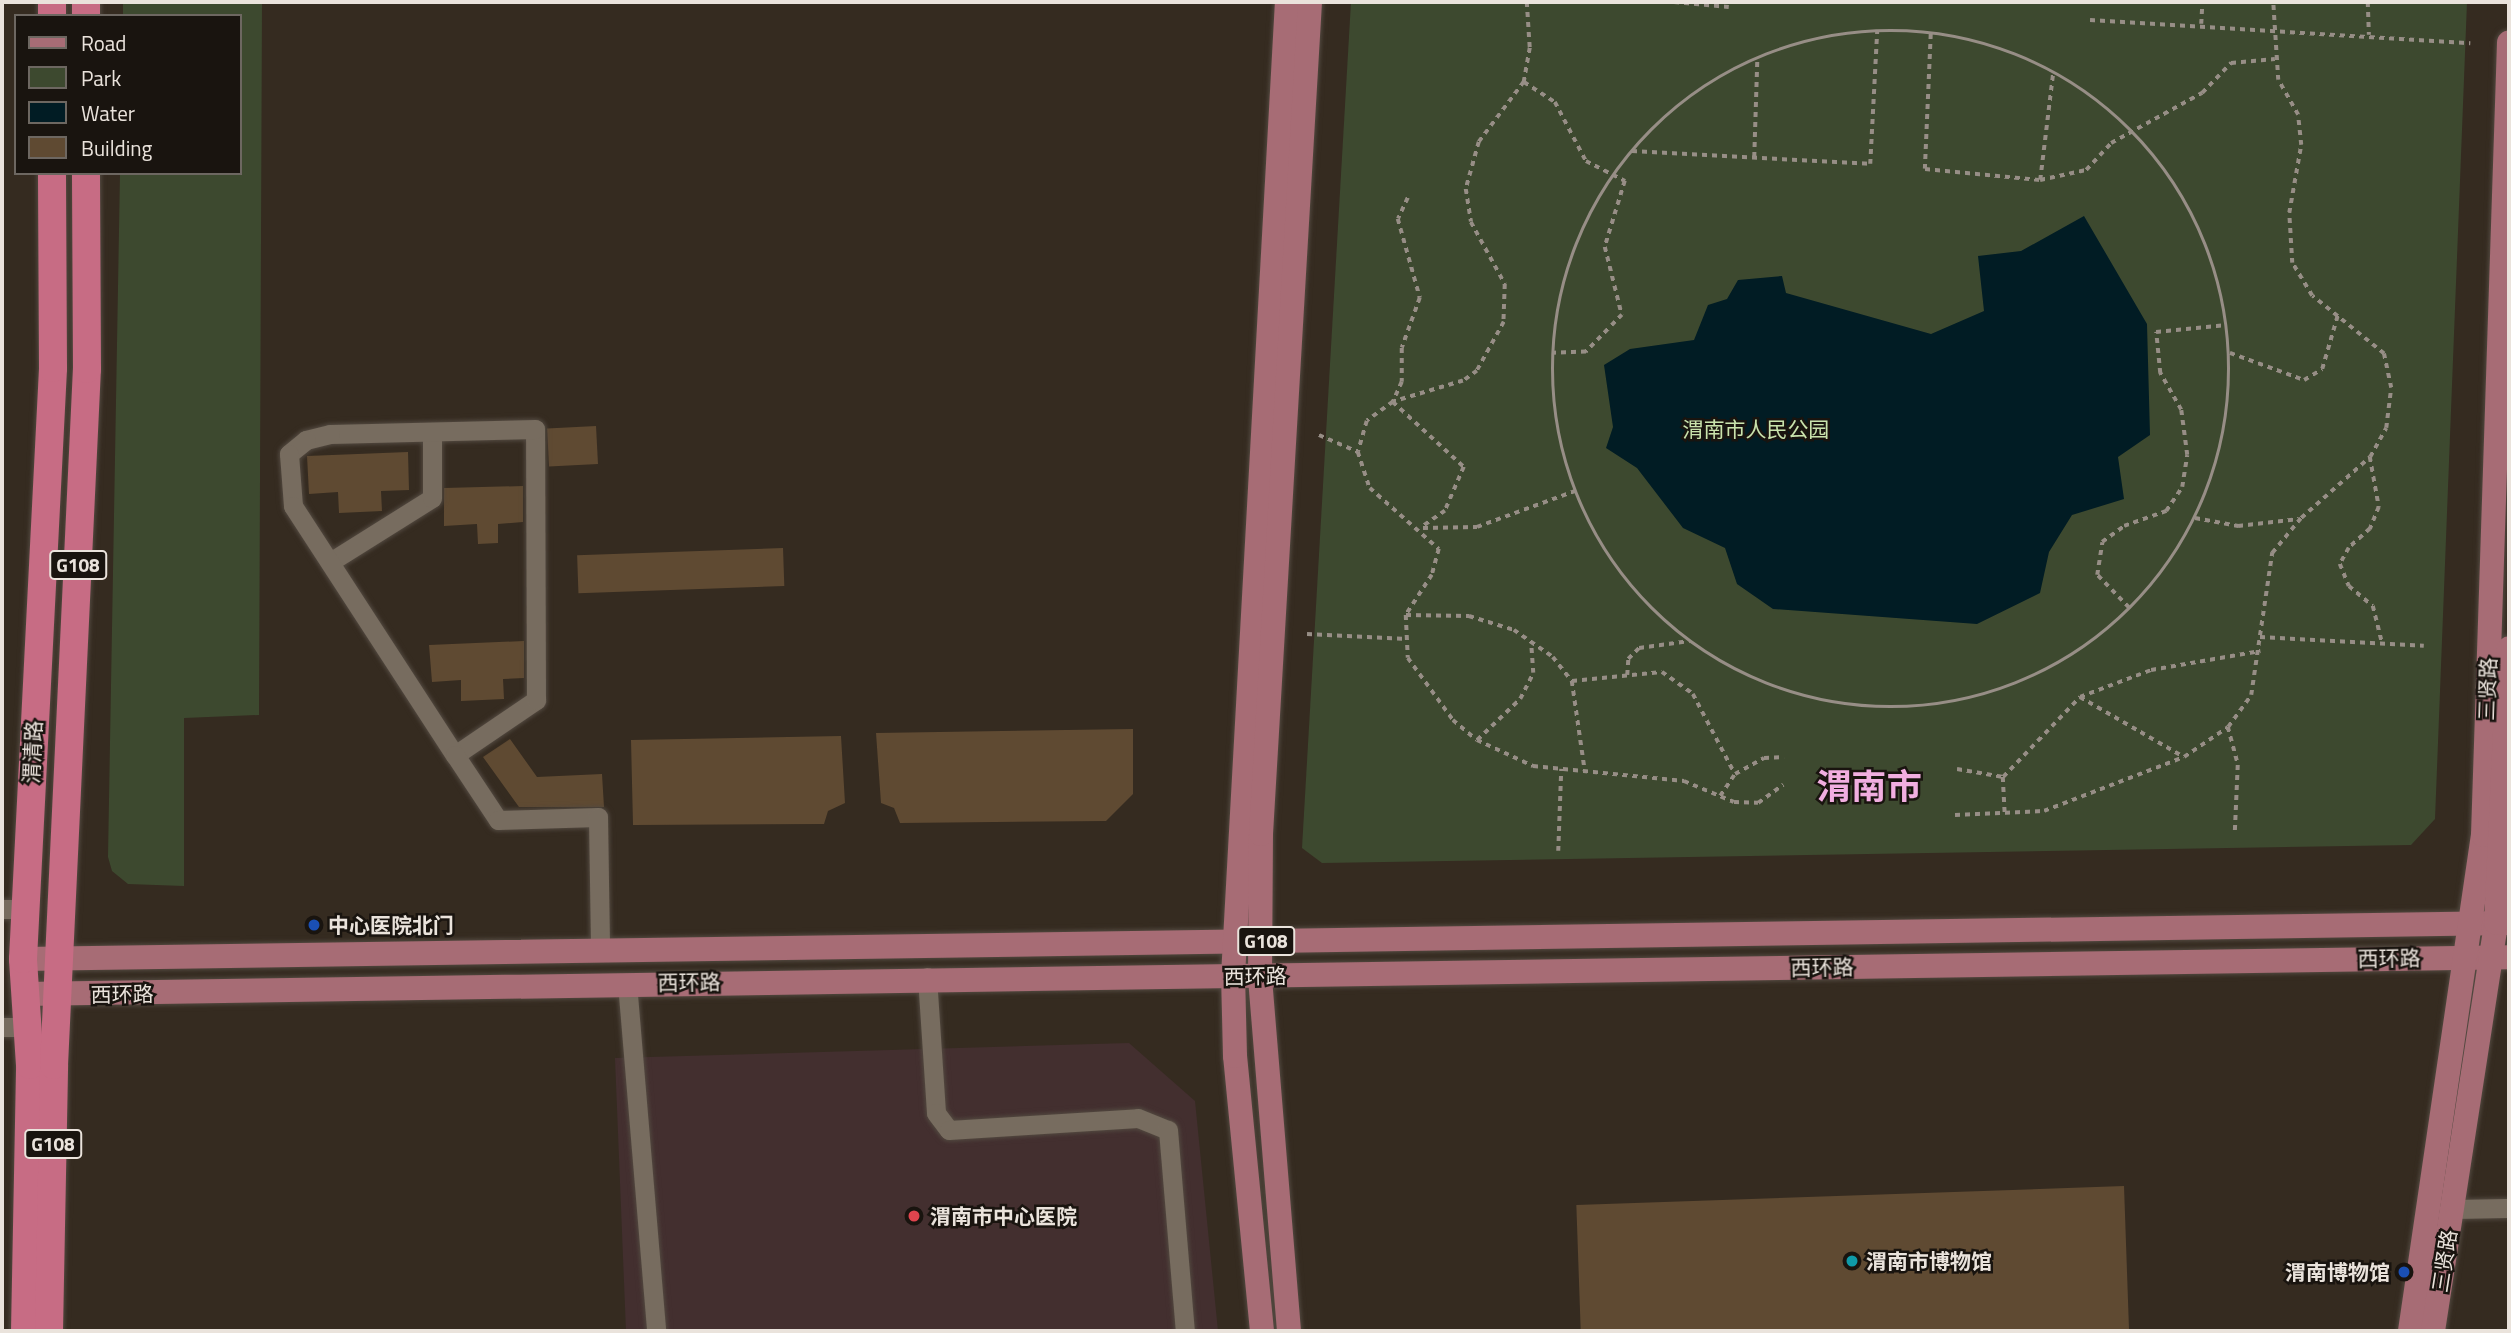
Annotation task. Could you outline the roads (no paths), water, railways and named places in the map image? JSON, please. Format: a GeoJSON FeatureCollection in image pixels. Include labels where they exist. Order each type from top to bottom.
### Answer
{"type":"FeatureCollection","features":[{"type":"Feature","properties":{"kind":"highway","name":"渭清路"},"geometry":{"type":"LineString","coordinates":[[25,1331],[30,1065],[13,1027],[13,909],[53,368],[52,175]]}},
{"type":"Feature","properties":{"kind":"highway","name":"渭清路"},"geometry":{"type":"LineString","coordinates":[[49,1331],[58,996],[87,369],[86,175]]}},
{"type":"Feature","properties":{"kind":"main road"},"geometry":{"type":"LineString","coordinates":[[1262,1331],[1235,1056],[1233,976],[1287,2]]}},
{"type":"Feature","properties":{"kind":"main road"},"geometry":{"type":"LineString","coordinates":[[1289,1331],[1259,941],[1261,835],[1310,2]]}},
{"type":"Feature","properties":{"kind":"main road","name":"三贤路"},"geometry":{"type":"LineString","coordinates":[[2410,1331],[2483,835],[2509,42]]}},
{"type":"Feature","properties":{"kind":"main road","name":"三贤路"},"geometry":{"type":"LineString","coordinates":[[2433,1331],[2452,1209],[2500,957],[2509,648]]}},
{"type":"Feature","properties":{"kind":"main road","name":"西环路"},"geometry":{"type":"LineString","coordinates":[[13,958],[2503,923]]}},
{"type":"Feature","properties":{"kind":"main road","name":"西环路"},"geometry":{"type":"LineString","coordinates":[[13,994],[58,996],[928,977],[1260,976],[2500,957]]}},
{"type":"Feature","properties":{"kind":"street"},"geometry":{"type":"LineString","coordinates":[[456,755],[536,700],[535,429],[330,434],[306,440],[289,454],[293,506],[498,820],[598,817],[600,950]]}},
{"type":"Feature","properties":{"kind":"street"},"geometry":{"type":"LineString","coordinates":[[330,562],[432,498],[432,432]]}},
{"type":"Feature","properties":{"kind":"street"},"geometry":{"type":"LineString","coordinates":[[928,977],[936,1113],[948,1130],[1138,1118],[1168,1130],[1185,1331]]}},
{"type":"Feature","properties":{"kind":"street"},"geometry":{"type":"LineString","coordinates":[[627,984],[656,1331]]}},
{"type":"Feature","properties":{"kind":"street"},"geometry":{"type":"LineString","coordinates":[[2452,1209],[2509,1208]]}},
{"type":"Feature","properties":{"kind":"water"},"geometry":{"type":"Polygon","coordinates":[[[2084,216],[2147,324],[2150,435],[2118,457],[2124,499],[2072,515],[2049,552],[2040,593],[1977,624],[1773,609],[1737,584],[1725,548],[1683,528],[1637,468],[1606,448],[1613,427],[1604,365],[1630,349],[1694,340],[1708,305],[1727,299],[1738,280],[1782,276],[1786,293],[1931,334],[1984,311],[1978,256],[2021,251],[2084,216]]]}},
{"type":"Feature","properties":{"kind":"place","name":"中心医院北门"},"geometry":{"type":"Point","coordinates":[314,925]}},
{"type":"Feature","properties":{"kind":"place","name":"渭南市中心医院"},"geometry":{"type":"Point","coordinates":[914,1216]}},
{"type":"Feature","properties":{"kind":"place","name":"渭南市博物馆"},"geometry":{"type":"Point","coordinates":[1852,1261]}},
{"type":"Feature","properties":{"kind":"place","name":"渭南博物馆"},"geometry":{"type":"Point","coordinates":[2404,1272]}},
{"type":"Feature","properties":{"kind":"district","name":"渭南市"},"geometry":{"type":"Point","coordinates":[1869,786]}},
{"type":"Feature","properties":{"kind":"park label","name":"渭南市人民公园"},"geometry":{"type":"Point","coordinates":[1756,429]}}]}
